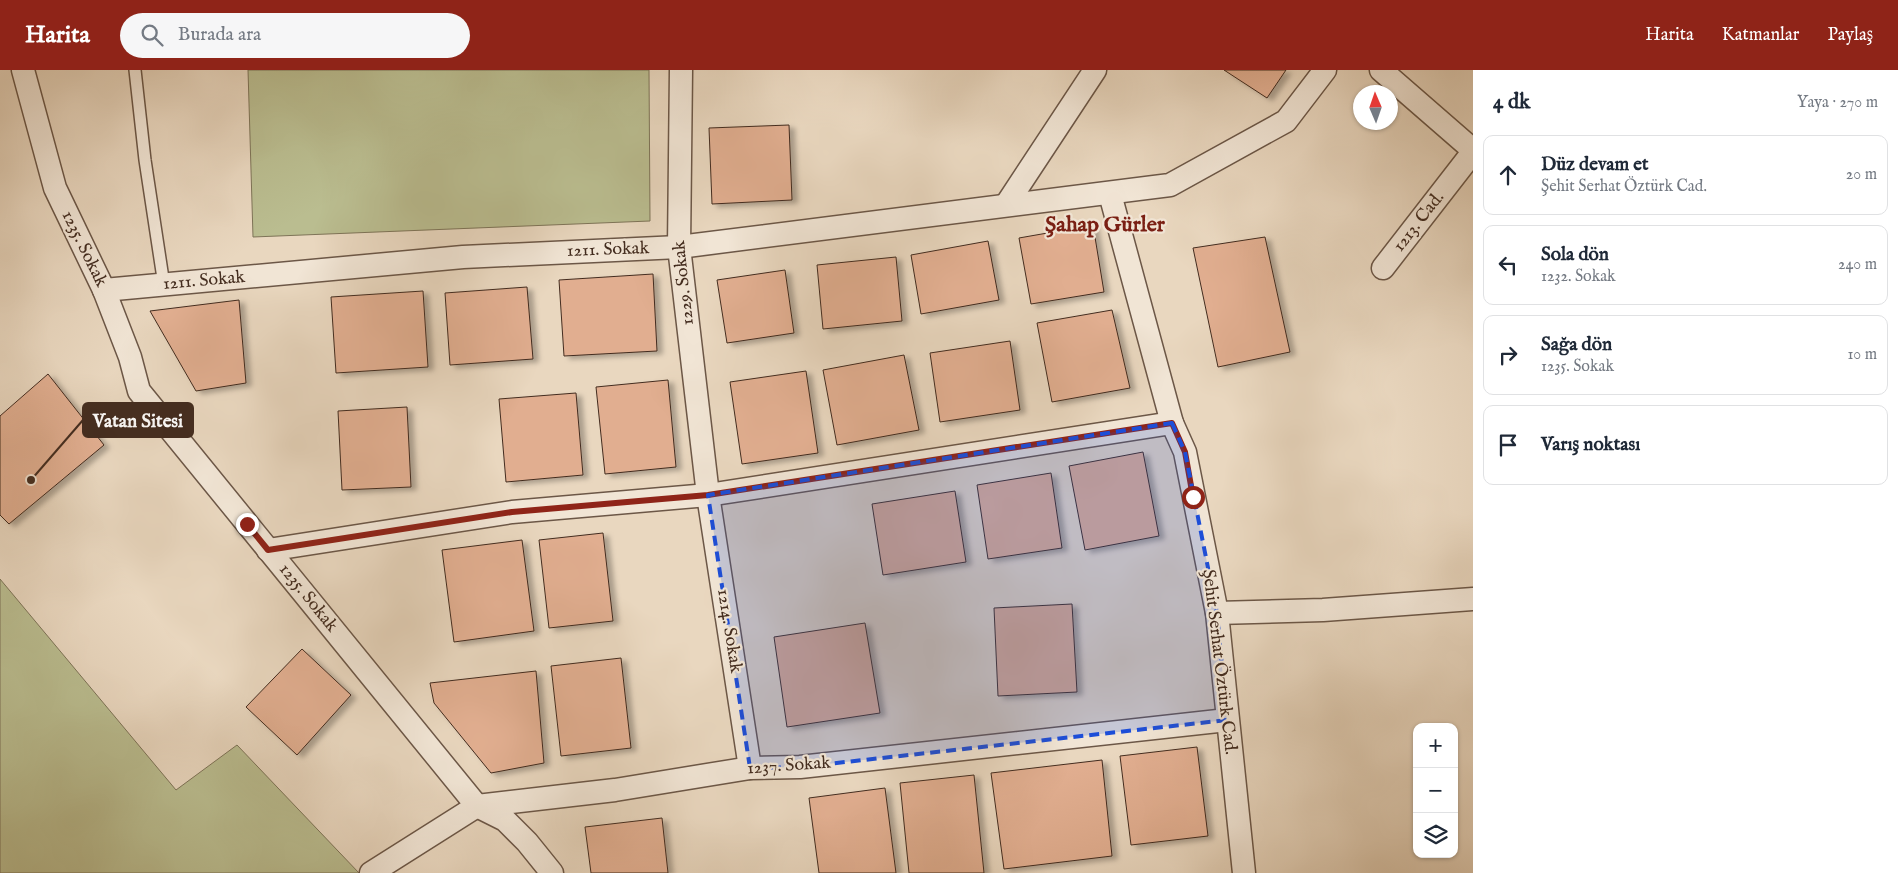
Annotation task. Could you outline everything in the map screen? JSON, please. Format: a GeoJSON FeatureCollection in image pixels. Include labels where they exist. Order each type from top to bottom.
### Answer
{"type":"FeatureCollection","features":[{"type":"Feature","properties":{"kind":"street","name":"1235. Sokak"},"geometry":{"type":"LineString","coordinates":[[23,70],[55,188],[104,290],[130,358],[139,391],[478,806],[505,820],[527,842],[552,873]]}},
{"type":"Feature","properties":{"kind":"street","name":"1229. Sokak"},"geometry":{"type":"LineString","coordinates":[[681,70],[679,247],[708,495]]}},
{"type":"Feature","properties":{"kind":"street"},"geometry":{"type":"LineString","coordinates":[[1006,205],[1095,70]]}},
{"type":"Feature","properties":{"kind":"street","name":"1211. Sokak"},"geometry":{"type":"LineString","coordinates":[[104,290],[463,256],[679,247],[1170,185],[1286,121],[1325,70]]}},
{"type":"Feature","properties":{"kind":"street","name":"1213. Cad."},"geometry":{"type":"LineString","coordinates":[[1381,70],[1473,151],[1382,268]]}},
{"type":"Feature","properties":{"kind":"street","name":"Şehit Serhat Öztürk Cad."},"geometry":{"type":"LineString","coordinates":[[1110,194],[1172,423],[1185,452],[1217,613],[1244,873]]}},
{"type":"Feature","properties":{"kind":"street"},"geometry":{"type":"LineString","coordinates":[[268,550],[512,512],[708,495],[1172,423]]}},
{"type":"Feature","properties":{"kind":"street","name":"1214. Sokak"},"geometry":{"type":"LineString","coordinates":[[708,495],[750,768]]}},
{"type":"Feature","properties":{"kind":"street"},"geometry":{"type":"LineString","coordinates":[[1217,613],[1323,610],[1473,599]]}},
{"type":"Feature","properties":{"kind":"street","name":"1237. Sokak"},"geometry":{"type":"LineString","coordinates":[[371,873],[478,806],[615,790],[750,768],[800,767],[1227,720]]}},
{"type":"Feature","properties":{"kind":"lane"},"geometry":{"type":"LineString","coordinates":[[135,70],[145,160],[164,285]]}},
{"type":"Feature","properties":{"kind":"highlighted area"},"geometry":{"type":"Polygon","coordinates":[[[1172,423],[1185,452],[1217,613],[1227,720],[800,767],[750,768],[708,495],[1172,423]]]}},
{"type":"Feature","properties":{"kind":"green space"},"geometry":{"type":"Polygon","coordinates":[[[248,70],[649,70],[650,221],[253,237],[248,70]]]}},
{"type":"Feature","properties":{"kind":"green space"},"geometry":{"type":"Polygon","coordinates":[[[0,579],[176,790],[237,745],[359,873],[0,873],[0,579]]]}},
{"type":"Feature","properties":{"kind":"building"},"geometry":{"type":"Polygon","coordinates":[[[1224,70],[1286,70],[1267,98],[1224,70]]]}},
{"type":"Feature","properties":{"kind":"building"},"geometry":{"type":"Polygon","coordinates":[[[789,125],[792,200],[712,204],[709,128],[789,125]]]}},
{"type":"Feature","properties":{"kind":"building"},"geometry":{"type":"Polygon","coordinates":[[[1093,225],[1104,292],[1031,304],[1019,238],[1093,225]]]}},
{"type":"Feature","properties":{"kind":"building"},"geometry":{"type":"Polygon","coordinates":[[[1265,237],[1290,352],[1218,367],[1193,248],[1265,237]]]}},
{"type":"Feature","properties":{"kind":"building"},"geometry":{"type":"Polygon","coordinates":[[[988,241],[999,300],[921,314],[911,255],[988,241]]]}},
{"type":"Feature","properties":{"kind":"building"},"geometry":{"type":"Polygon","coordinates":[[[896,257],[902,321],[823,329],[817,265],[896,257]]]}},
{"type":"Feature","properties":{"kind":"building"},"geometry":{"type":"Polygon","coordinates":[[[785,270],[794,333],[727,343],[717,280],[785,270]]]}},
{"type":"Feature","properties":{"kind":"building"},"geometry":{"type":"Polygon","coordinates":[[[653,274],[657,351],[564,356],[559,280],[653,274]]]}},
{"type":"Feature","properties":{"kind":"building"},"geometry":{"type":"Polygon","coordinates":[[[527,287],[533,359],[450,365],[445,293],[527,287]]]}},
{"type":"Feature","properties":{"kind":"building"},"geometry":{"type":"Polygon","coordinates":[[[423,291],[428,367],[336,373],[331,297],[423,291]]]}},
{"type":"Feature","properties":{"kind":"building"},"geometry":{"type":"Polygon","coordinates":[[[239,300],[246,383],[196,391],[150,311],[239,300]]]}},
{"type":"Feature","properties":{"kind":"building"},"geometry":{"type":"Polygon","coordinates":[[[1112,310],[1130,388],[1052,402],[1037,323],[1112,310]]]}},
{"type":"Feature","properties":{"kind":"building"},"geometry":{"type":"Polygon","coordinates":[[[1010,341],[1020,410],[940,422],[930,353],[1010,341]]]}},
{"type":"Feature","properties":{"kind":"building"},"geometry":{"type":"Polygon","coordinates":[[[904,355],[919,430],[837,445],[823,370],[904,355]]]}},
{"type":"Feature","properties":{"kind":"building"},"geometry":{"type":"Polygon","coordinates":[[[806,371],[818,453],[742,464],[730,382],[806,371]]]}},
{"type":"Feature","properties":{"kind":"building"},"geometry":{"type":"Polygon","coordinates":[[[48,374],[104,445],[9,524],[0,515],[0,416],[48,374]]]}},
{"type":"Feature","properties":{"kind":"building"},"geometry":{"type":"Polygon","coordinates":[[[668,380],[676,467],[605,474],[596,387],[668,380]]]}},
{"type":"Feature","properties":{"kind":"building"},"geometry":{"type":"Polygon","coordinates":[[[576,393],[583,475],[506,482],[499,399],[576,393]]]}},
{"type":"Feature","properties":{"kind":"building"},"geometry":{"type":"Polygon","coordinates":[[[407,407],[411,487],[342,490],[338,411],[407,407]]]}},
{"type":"Feature","properties":{"kind":"building"},"geometry":{"type":"Polygon","coordinates":[[[1143,452],[1159,536],[1085,550],[1069,466],[1143,452]]]}},
{"type":"Feature","properties":{"kind":"building"},"geometry":{"type":"Polygon","coordinates":[[[1051,473],[1062,548],[988,559],[977,485],[1051,473]]]}},
{"type":"Feature","properties":{"kind":"building"},"geometry":{"type":"Polygon","coordinates":[[[955,491],[966,562],[883,575],[872,504],[955,491]]]}},
{"type":"Feature","properties":{"kind":"building"},"geometry":{"type":"Polygon","coordinates":[[[603,533],[613,621],[549,628],[539,540],[603,533]]]}},
{"type":"Feature","properties":{"kind":"building"},"geometry":{"type":"Polygon","coordinates":[[[522,540],[534,631],[454,642],[442,550],[522,540]]]}},
{"type":"Feature","properties":{"kind":"building"},"geometry":{"type":"Polygon","coordinates":[[[1072,604],[1077,692],[998,696],[994,608],[1072,604]]]}},
{"type":"Feature","properties":{"kind":"building"},"geometry":{"type":"Polygon","coordinates":[[[865,623],[880,713],[787,727],[774,637],[865,623]]]}},
{"type":"Feature","properties":{"kind":"building"},"geometry":{"type":"Polygon","coordinates":[[[302,649],[351,695],[297,755],[246,707],[302,649]]]}},
{"type":"Feature","properties":{"kind":"building"},"geometry":{"type":"Polygon","coordinates":[[[621,658],[631,748],[561,756],[551,666],[621,658]]]}},
{"type":"Feature","properties":{"kind":"building"},"geometry":{"type":"Polygon","coordinates":[[[536,671],[544,763],[491,773],[434,703],[430,683],[536,671]]]}},
{"type":"Feature","properties":{"kind":"building"},"geometry":{"type":"Polygon","coordinates":[[[1197,747],[1208,836],[1131,845],[1120,756],[1197,747]]]}},
{"type":"Feature","properties":{"kind":"building"},"geometry":{"type":"Polygon","coordinates":[[[1102,760],[1112,856],[1004,869],[991,773],[1102,760]]]}},
{"type":"Feature","properties":{"kind":"building"},"geometry":{"type":"Polygon","coordinates":[[[974,775],[984,873],[909,873],[900,783],[974,775]]]}},
{"type":"Feature","properties":{"kind":"building"},"geometry":{"type":"Polygon","coordinates":[[[885,788],[896,873],[819,873],[809,798],[885,788]]]}},
{"type":"Feature","properties":{"kind":"building"},"geometry":{"type":"Polygon","coordinates":[[[662,818],[668,873],[591,873],[585,827],[662,818]]]}},
{"type":"Feature","properties":{"kind":"place","name":"Vatan Sitesi"},"geometry":{"type":"Point","coordinates":[31,480]}},
{"type":"Feature","properties":{"kind":"district","name":"Şahap Gürler"},"geometry":{"type":"Point","coordinates":[1105,225]}},
{"type":"Feature","properties":{"kind":"route"},"geometry":{"type":"LineString","coordinates":[[247,524],[268,550],[512,512],[708,495],[1172,423],[1185,452],[1193,497]]}}]}
